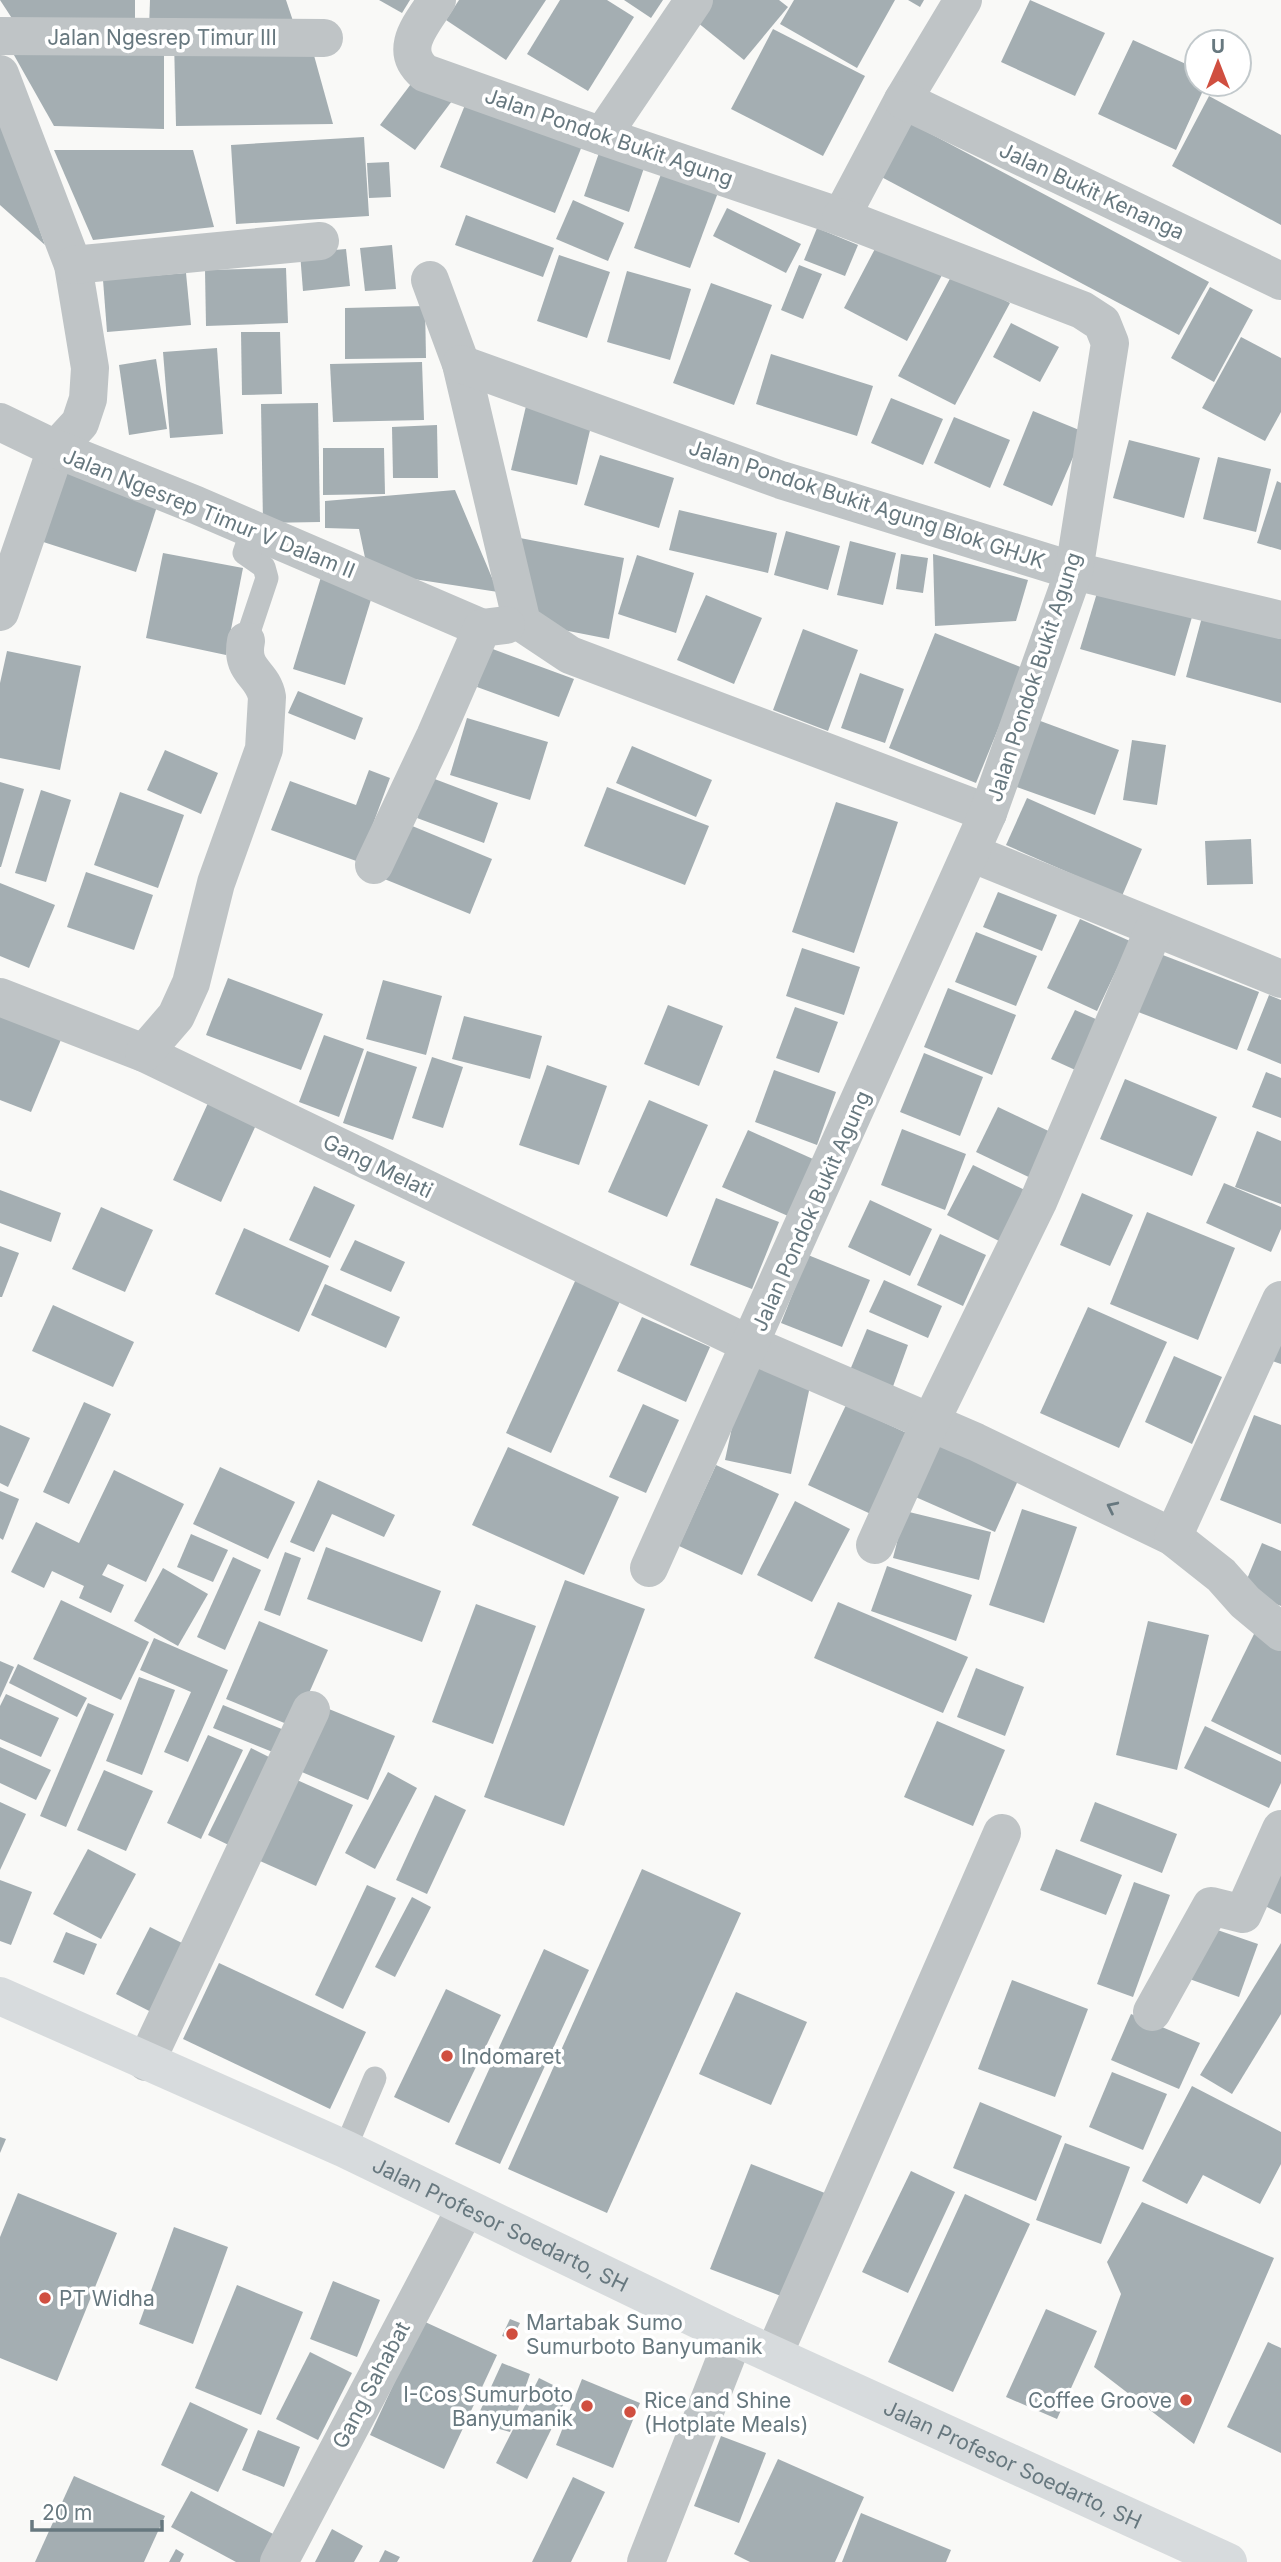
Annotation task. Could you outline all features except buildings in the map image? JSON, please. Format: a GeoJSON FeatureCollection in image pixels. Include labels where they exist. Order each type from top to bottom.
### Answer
{"type":"FeatureCollection","features":[{"type":"Feature","properties":{"kind":"main road","name":"Jalan Profesor Soedarto, SH"},"geometry":{"type":"LineString","coordinates":[[0,1996],[345,2150],[734,2337],[1228,2562]]}},
{"type":"Feature","properties":{"kind":"street"},"geometry":{"type":"LineString","coordinates":[[602,136],[694,0]]}},
{"type":"Feature","properties":{"kind":"street"},"geometry":{"type":"LineString","coordinates":[[841,217],[903,100],[963,0]]}},
{"type":"Feature","properties":{"kind":"street","name":"Jalan Pondok Bukit Agung"},"geometry":{"type":"LineString","coordinates":[[427,15],[412,42],[412,55],[425,73],[841,217],[1082,310],[1102,323],[1110,343],[1074,571],[988,813],[649,1568]]}},
{"type":"Feature","properties":{"kind":"street","name":"Jalan Ngesrep Timur III"},"geometry":{"type":"LineString","coordinates":[[0,36],[324,38]]}},
{"type":"Feature","properties":{"kind":"street"},"geometry":{"type":"LineString","coordinates":[[0,74],[73,265],[90,368],[88,399],[80,423],[56,449],[0,422]]}},
{"type":"Feature","properties":{"kind":"street","name":"Jalan Bukit Kenanga"},"geometry":{"type":"LineString","coordinates":[[903,100],[1281,281]]}},
{"type":"Feature","properties":{"kind":"street"},"geometry":{"type":"LineString","coordinates":[[73,265],[320,241]]}},
{"type":"Feature","properties":{"kind":"street"},"geometry":{"type":"LineString","coordinates":[[374,865],[482,628],[522,622],[461,364],[430,281]]}},
{"type":"Feature","properties":{"kind":"street","name":"Jalan Pondok Bukit Agung Blok GHJK"},"geometry":{"type":"LineString","coordinates":[[461,364],[781,480],[1074,571],[1281,620]]}},
{"type":"Feature","properties":{"kind":"street","name":"Jalan Ngesrep Timur V Dalam II"},"geometry":{"type":"LineString","coordinates":[[0,612],[56,449],[196,505],[482,628]]}},
{"type":"Feature","properties":{"kind":"street","name":"Jalan Pondok Bukit Agung"},"geometry":{"type":"LineString","coordinates":[[522,622],[570,655],[988,813]]}},
{"type":"Feature","properties":{"kind":"street"},"geometry":{"type":"LineString","coordinates":[[144,1053],[176,1016],[191,983],[216,883],[264,749],[267,697],[265,689],[243,655],[246,641]]}},
{"type":"Feature","properties":{"kind":"street"},"geometry":{"type":"LineString","coordinates":[[971,853],[1281,979]]}},
{"type":"Feature","properties":{"kind":"street"},"geometry":{"type":"LineString","coordinates":[[875,1545],[930,1423],[1038,1202],[1154,929]]}},
{"type":"Feature","properties":{"kind":"street","name":"Gang Melati"},"geometry":{"type":"LineString","coordinates":[[0,997],[144,1053],[751,1345],[976,1442],[1173,1537]]}},
{"type":"Feature","properties":{"kind":"street"},"geometry":{"type":"LineString","coordinates":[[1281,1300],[1173,1537],[1221,1574],[1245,1602],[1281,1632]]}},
{"type":"Feature","properties":{"kind":"street"},"geometry":{"type":"LineString","coordinates":[[146,2062],[311,1710]]}},
{"type":"Feature","properties":{"kind":"street"},"geometry":{"type":"LineString","coordinates":[[1152,2012],[1211,1906],[1243,1914],[1281,1829]]}},
{"type":"Feature","properties":{"kind":"street"},"geometry":{"type":"LineString","coordinates":[[774,2354],[1002,1833]]}},
{"type":"Feature","properties":{"kind":"street","name":"Gang Sahabat"},"geometry":{"type":"LineString","coordinates":[[279,2562],[465,2209]]}},
{"type":"Feature","properties":{"kind":"street"},"geometry":{"type":"LineString","coordinates":[[646,2562],[734,2337]]}},
{"type":"Feature","properties":{"kind":"lane"},"geometry":{"type":"LineString","coordinates":[[246,641],[267,578],[264,567],[244,553],[252,530]]}},
{"type":"Feature","properties":{"kind":"lane"},"geometry":{"type":"LineString","coordinates":[[345,2150],[375,2078]]}},
{"type":"Feature","properties":{"kind":"place","name":"Indomaret"},"geometry":{"type":"Point","coordinates":[447,2056]}},
{"type":"Feature","properties":{"kind":"place","name":"PT Widha"},"geometry":{"type":"Point","coordinates":[45,2298]}},
{"type":"Feature","properties":{"kind":"place","name":"Martabak Sumo Sumurboto Banyumanik"},"geometry":{"type":"Point","coordinates":[512,2334]}},
{"type":"Feature","properties":{"kind":"place","name":"Coffee Groove"},"geometry":{"type":"Point","coordinates":[1186,2400]}},
{"type":"Feature","properties":{"kind":"place","name":"I-Cos Sumurboto Banyumanik"},"geometry":{"type":"Point","coordinates":[587,2406]}},
{"type":"Feature","properties":{"kind":"place","name":"Rice and Shine (Hotplate Meals)"},"geometry":{"type":"Point","coordinates":[630,2412]}}]}
